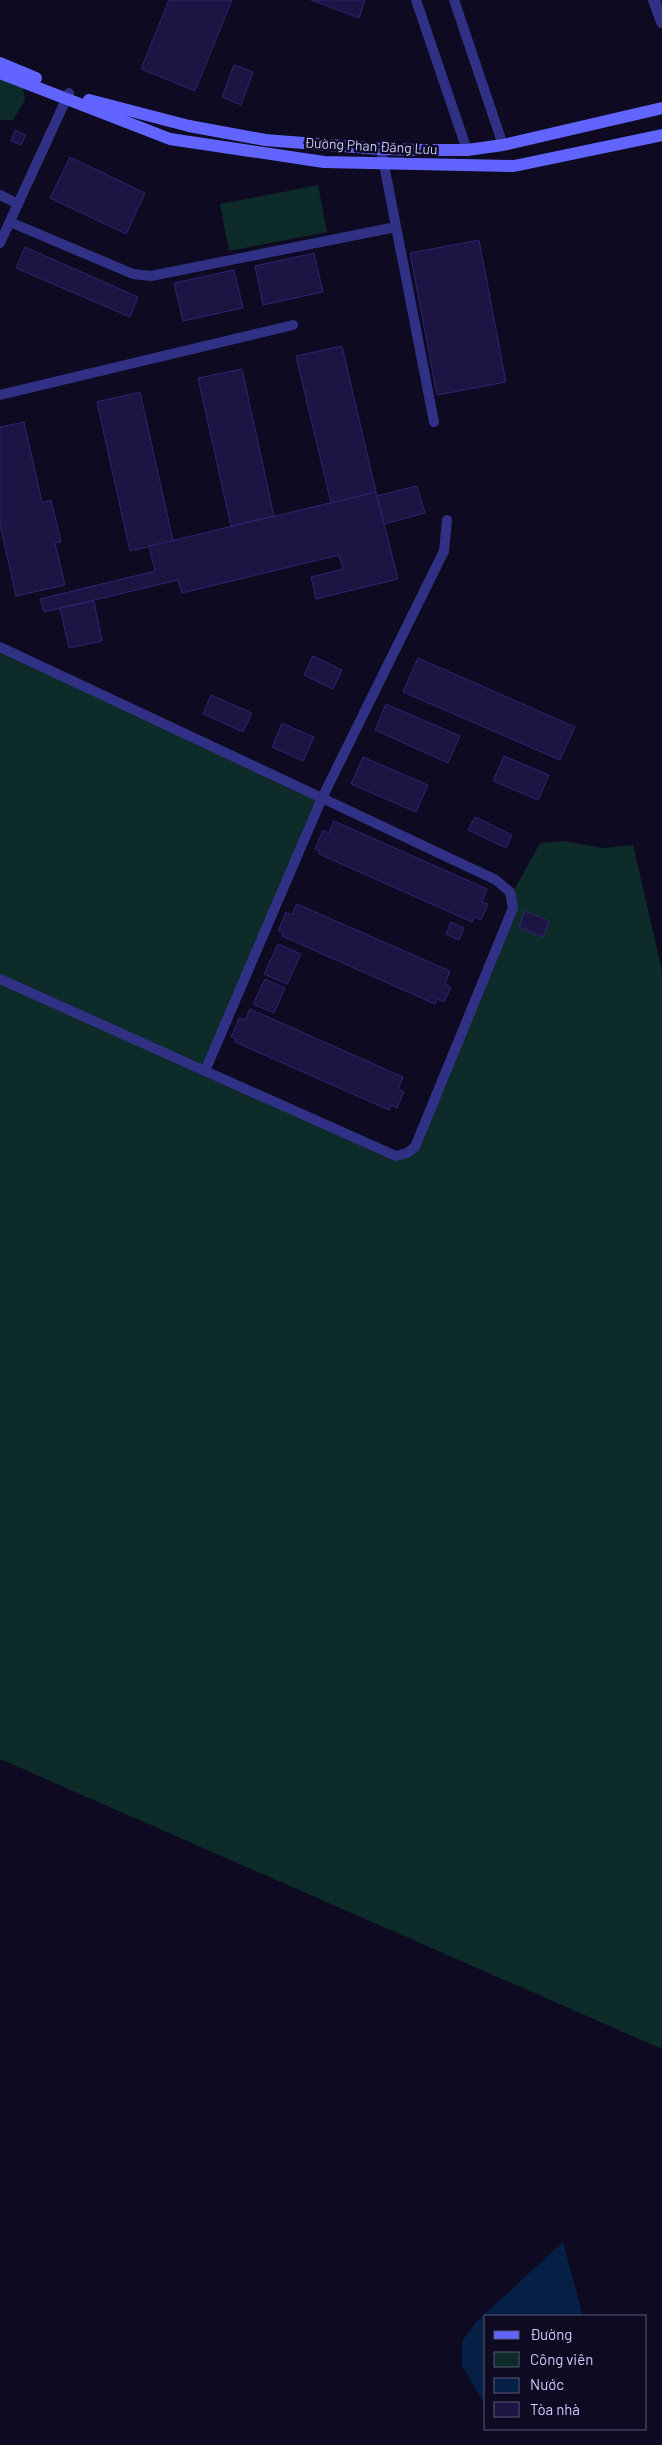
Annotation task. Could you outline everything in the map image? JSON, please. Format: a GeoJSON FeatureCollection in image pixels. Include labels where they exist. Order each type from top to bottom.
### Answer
{"type":"FeatureCollection","features":[{"type":"Feature","properties":{"kind":"street"},"geometry":{"type":"LineString","coordinates":[[654,0],[662,22]]}},
{"type":"Feature","properties":{"kind":"street","name":"Đường Phan Đăng Lưu"},"geometry":{"type":"LineString","coordinates":[[0,63],[68,96],[170,140],[324,162],[514,166],[662,135]]}},
{"type":"Feature","properties":{"kind":"street","name":"Đường Phan Đăng Lưu"},"geometry":{"type":"LineString","coordinates":[[0,73],[68,96],[189,126],[265,140],[381,149],[467,150],[503,144],[662,108]]}},
{"type":"Feature","properties":{"kind":"street"},"geometry":{"type":"LineString","coordinates":[[425,150],[425,164]]}},
{"type":"Feature","properties":{"kind":"lane"},"geometry":{"type":"LineString","coordinates":[[416,0],[467,150]]}},
{"type":"Feature","properties":{"kind":"lane"},"geometry":{"type":"LineString","coordinates":[[454,0],[503,144]]}},
{"type":"Feature","properties":{"kind":"lane"},"geometry":{"type":"LineString","coordinates":[[0,243],[68,96]]}},
{"type":"Feature","properties":{"kind":"lane"},"geometry":{"type":"LineString","coordinates":[[381,149],[434,422]]}},
{"type":"Feature","properties":{"kind":"lane"},"geometry":{"type":"LineString","coordinates":[[0,195],[18,204]]}},
{"type":"Feature","properties":{"kind":"lane"},"geometry":{"type":"LineString","coordinates":[[10,222],[133,274],[151,276],[396,227]]}},
{"type":"Feature","properties":{"kind":"lane"},"geometry":{"type":"LineString","coordinates":[[2,392],[293,325]]}},
{"type":"Feature","properties":{"kind":"lane"},"geometry":{"type":"LineString","coordinates":[[205,1071],[322,798],[444,551],[447,520]]}},
{"type":"Feature","properties":{"kind":"lane"},"geometry":{"type":"LineString","coordinates":[[0,647],[496,880],[510,892],[513,908],[416,1147],[396,1156],[0,978]]}},
{"type":"Feature","properties":{"kind":"green space"},"geometry":{"type":"Polygon","coordinates":[[[0,78],[23,87],[25,100],[13,120],[0,120],[0,78]]]}},
{"type":"Feature","properties":{"kind":"green space"},"geometry":{"type":"Polygon","coordinates":[[[318,185],[327,232],[229,251],[220,204],[318,185]]]}},
{"type":"Feature","properties":{"kind":"green space"},"geometry":{"type":"Polygon","coordinates":[[[0,652],[316,800],[203,1066],[0,974],[0,652]]]}},
{"type":"Feature","properties":{"kind":"green space"},"geometry":{"type":"Polygon","coordinates":[[[563,841],[604,848],[633,845],[662,970],[662,2049],[0,1759],[0,983],[406,1157],[517,909],[514,890],[540,843],[563,841]]]}},
{"type":"Feature","properties":{"kind":"water"},"geometry":{"type":"Polygon","coordinates":[[[563,2242],[583,2315],[484,2315],[484,2403],[462,2366],[462,2341],[476,2322],[563,2242]]]}},
{"type":"Feature","properties":{"kind":"building"},"geometry":{"type":"Polygon","coordinates":[[[169,0],[232,0],[195,91],[141,69],[169,0]]]}},
{"type":"Feature","properties":{"kind":"building"},"geometry":{"type":"Polygon","coordinates":[[[311,0],[365,0],[359,18],[311,0]]]}},
{"type":"Feature","properties":{"kind":"building"},"geometry":{"type":"Polygon","coordinates":[[[234,65],[253,72],[241,105],[222,97],[234,65]]]}},
{"type":"Feature","properties":{"kind":"building"},"geometry":{"type":"Polygon","coordinates":[[[15,130],[26,135],[21,145],[11,141],[15,130]]]}},
{"type":"Feature","properties":{"kind":"building"},"geometry":{"type":"Polygon","coordinates":[[[70,157],[145,193],[126,234],[50,198],[70,157]]]}},
{"type":"Feature","properties":{"kind":"building"},"geometry":{"type":"Polygon","coordinates":[[[479,240],[506,382],[437,395],[410,253],[479,240]]]}},
{"type":"Feature","properties":{"kind":"building"},"geometry":{"type":"Polygon","coordinates":[[[25,247],[138,297],[130,317],[16,268],[25,247]]]}},
{"type":"Feature","properties":{"kind":"building"},"geometry":{"type":"Polygon","coordinates":[[[314,253],[323,292],[263,305],[255,266],[314,253]]]}},
{"type":"Feature","properties":{"kind":"building"},"geometry":{"type":"Polygon","coordinates":[[[234,270],[243,308],[183,321],[174,283],[234,270]]]}},
{"type":"Feature","properties":{"kind":"building"},"geometry":{"type":"Polygon","coordinates":[[[342,346],[376,492],[331,503],[296,356],[342,346]]]}},
{"type":"Feature","properties":{"kind":"building"},"geometry":{"type":"Polygon","coordinates":[[[242,369],[274,516],[231,526],[198,378],[242,369]]]}},
{"type":"Feature","properties":{"kind":"building"},"geometry":{"type":"Polygon","coordinates":[[[140,392],[173,541],[130,551],[97,402],[140,392]]]}},
{"type":"Feature","properties":{"kind":"building"},"geometry":{"type":"Polygon","coordinates":[[[24,422],[42,502],[51,500],[61,542],[55,543],[65,585],[16,596],[0,524],[0,427],[24,422]]]}},
{"type":"Feature","properties":{"kind":"building"},"geometry":{"type":"Polygon","coordinates":[[[417,486],[425,513],[384,524],[377,496],[417,486]]]}},
{"type":"Feature","properties":{"kind":"building"},"geometry":{"type":"Polygon","coordinates":[[[376,492],[398,579],[316,599],[311,577],[343,569],[339,555],[182,593],[178,580],[44,612],[40,599],[155,571],[149,546],[376,492]]]}},
{"type":"Feature","properties":{"kind":"building"},"geometry":{"type":"Polygon","coordinates":[[[94,601],[102,641],[69,648],[60,608],[94,601]]]}},
{"type":"Feature","properties":{"kind":"building"},"geometry":{"type":"Polygon","coordinates":[[[313,656],[342,670],[333,689],[304,675],[313,656]]]}},
{"type":"Feature","properties":{"kind":"building"},"geometry":{"type":"Polygon","coordinates":[[[418,658],[575,727],[560,760],[403,692],[418,658]]]}},
{"type":"Feature","properties":{"kind":"building"},"geometry":{"type":"Polygon","coordinates":[[[211,695],[252,713],[243,732],[203,714],[211,695]]]}},
{"type":"Feature","properties":{"kind":"building"},"geometry":{"type":"Polygon","coordinates":[[[386,704],[460,736],[448,763],[375,730],[386,704]]]}},
{"type":"Feature","properties":{"kind":"building"},"geometry":{"type":"Polygon","coordinates":[[[282,723],[314,737],[303,761],[272,747],[282,723]]]}},
{"type":"Feature","properties":{"kind":"building"},"geometry":{"type":"Polygon","coordinates":[[[504,756],[549,775],[538,800],[493,781],[504,756]]]}},
{"type":"Feature","properties":{"kind":"building"},"geometry":{"type":"Polygon","coordinates":[[[363,757],[428,785],[416,812],[351,784],[363,757]]]}},
{"type":"Feature","properties":{"kind":"building"},"geometry":{"type":"Polygon","coordinates":[[[475,817],[512,835],[506,848],[468,830],[475,817]]]}},
{"type":"Feature","properties":{"kind":"building"},"geometry":{"type":"Polygon","coordinates":[[[334,821],[487,889],[482,902],[488,904],[481,920],[475,917],[472,922],[319,854],[320,851],[315,849],[323,830],[329,833],[334,821]]]}},
{"type":"Feature","properties":{"kind":"building"},"geometry":{"type":"Polygon","coordinates":[[[297,904],[450,971],[445,984],[451,987],[444,1002],[437,999],[435,1004],[282,936],[283,933],[278,931],[286,912],[292,915],[297,904]]]}},
{"type":"Feature","properties":{"kind":"building"},"geometry":{"type":"Polygon","coordinates":[[[525,911],[549,921],[543,937],[519,927],[525,911]]]}},
{"type":"Feature","properties":{"kind":"building"},"geometry":{"type":"Polygon","coordinates":[[[451,922],[464,928],[459,940],[446,934],[451,922]]]}},
{"type":"Feature","properties":{"kind":"building"},"geometry":{"type":"Polygon","coordinates":[[[278,944],[301,954],[287,984],[264,974],[278,944]]]}},
{"type":"Feature","properties":{"kind":"building"},"geometry":{"type":"Polygon","coordinates":[[[265,979],[285,988],[274,1013],[253,1004],[265,979]]]}},
{"type":"Feature","properties":{"kind":"building"},"geometry":{"type":"Polygon","coordinates":[[[250,1009],[403,1077],[398,1089],[404,1092],[397,1108],[391,1105],[389,1110],[235,1042],[236,1039],[231,1037],[239,1018],[245,1020],[250,1009]]]}}]}
